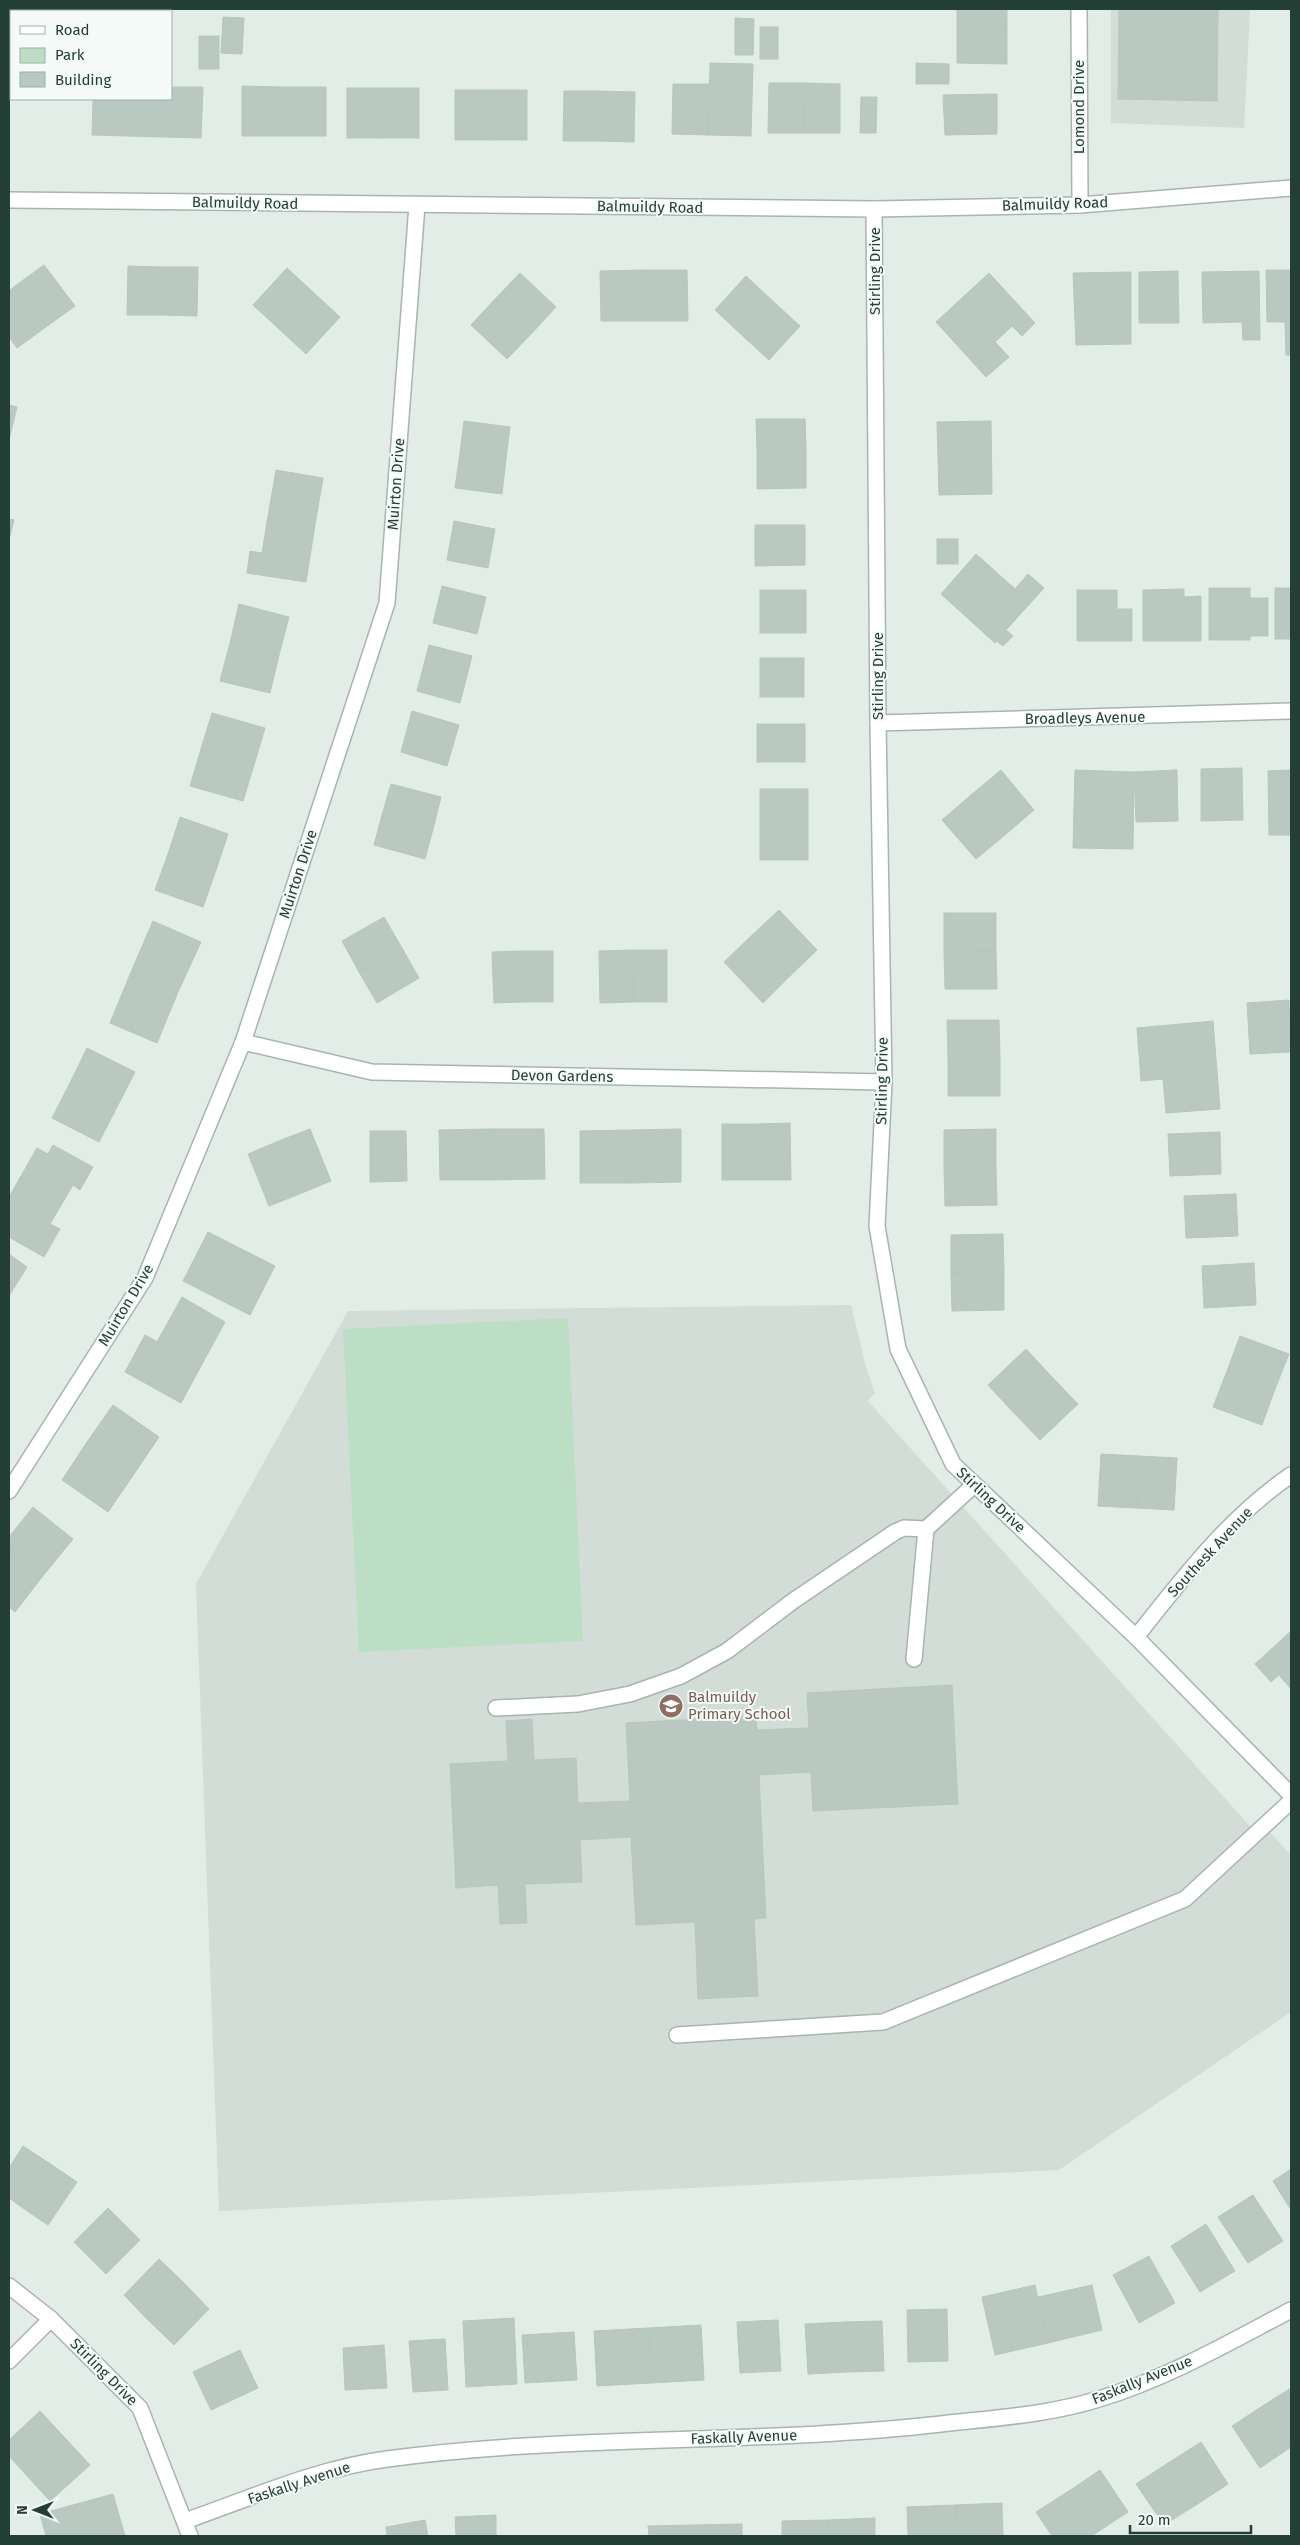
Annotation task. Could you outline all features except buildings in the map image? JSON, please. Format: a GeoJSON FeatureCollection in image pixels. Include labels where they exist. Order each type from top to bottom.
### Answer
{"type":"FeatureCollection","features":[{"type":"Feature","properties":{"kind":"street","name":"Lomond Drive"},"geometry":{"type":"LineString","coordinates":[[1079,9],[1080,205]]}},
{"type":"Feature","properties":{"kind":"street","name":"Balmuildy Road"},"geometry":{"type":"LineString","coordinates":[[9,200],[874,209],[1080,205],[1291,188]]}},
{"type":"Feature","properties":{"kind":"street","name":"Muirton Drive"},"geometry":{"type":"LineString","coordinates":[[9,1491],[145,1278],[243,1042],[387,603],[417,205]]}},
{"type":"Feature","properties":{"kind":"street","name":"Stirling Drive"},"geometry":{"type":"LineString","coordinates":[[874,209],[878,723],[884,1082],[877,1226],[898,1349],[953,1464],[1136,1637],[1291,1795]]}},
{"type":"Feature","properties":{"kind":"street","name":"Broadleys Avenue"},"geometry":{"type":"LineString","coordinates":[[878,723],[1211,715],[1291,711]]}},
{"type":"Feature","properties":{"kind":"street","name":"Devon Gardens"},"geometry":{"type":"LineString","coordinates":[[243,1042],[372,1072],[884,1082]]}},
{"type":"Feature","properties":{"kind":"street","name":"Southesk Avenue"},"geometry":{"type":"LineString","coordinates":[[1136,1637],[1188,1571],[1264,1494],[1291,1475]]}},
{"type":"Feature","properties":{"kind":"street"},"geometry":{"type":"LineString","coordinates":[[914,1659],[926,1529],[974,1485]]}},
{"type":"Feature","properties":{"kind":"street"},"geometry":{"type":"LineString","coordinates":[[496,1708],[578,1704],[630,1694],[681,1676],[726,1651],[793,1601],[895,1532],[904,1528],[926,1529]]}},
{"type":"Feature","properties":{"kind":"street"},"geometry":{"type":"LineString","coordinates":[[677,2035],[884,2022],[1185,1899],[1291,1801]]}},
{"type":"Feature","properties":{"kind":"street","name":"Stirling Drive"},"geometry":{"type":"LineString","coordinates":[[9,2286],[51,2319],[140,2408],[190,2536]]}},
{"type":"Feature","properties":{"kind":"street","name":"Faskally Avenue"},"geometry":{"type":"LineString","coordinates":[[185,2521],[343,2467],[387,2459],[528,2445],[865,2432],[1054,2411],[1101,2399],[1154,2377],[1220,2347],[1291,2310]]}},
{"type":"Feature","properties":{"kind":"street"},"geometry":{"type":"LineString","coordinates":[[9,2361],[51,2319]]}},
{"type":"Feature","properties":{"kind":"shaded area"},"geometry":{"type":"Polygon","coordinates":[[[1111,9],[1250,9],[1244,128],[1111,123],[1111,9]]]}},
{"type":"Feature","properties":{"kind":"shaded area","name":"Balmuildy Primary School"},"geometry":{"type":"Polygon","coordinates":[[[851,1305],[866,1367],[875,1393],[868,1401],[1257,1834],[1266,1828],[1291,1855],[1291,2012],[1059,2170],[219,2211],[196,1584],[348,1311],[851,1305]]]}},
{"type":"Feature","properties":{"kind":"green space"},"geometry":{"type":"Polygon","coordinates":[[[568,1318],[583,1641],[359,1652],[343,1329],[568,1318]]]}},
{"type":"Feature","properties":{"kind":"place","name":"Balmuildy Primary School"},"geometry":{"type":"Point","coordinates":[671,1706]}}]}
